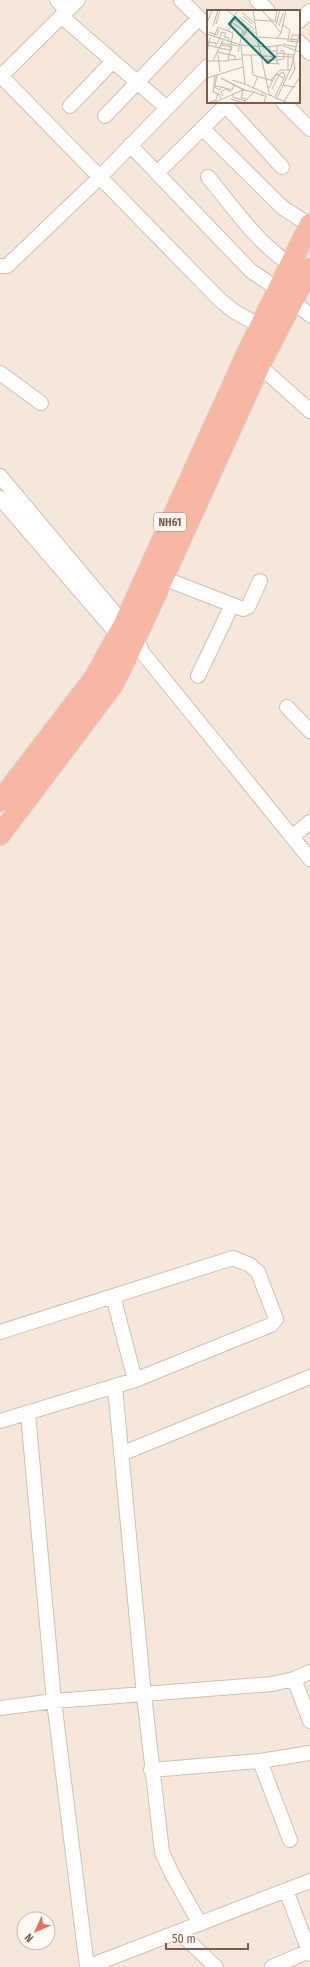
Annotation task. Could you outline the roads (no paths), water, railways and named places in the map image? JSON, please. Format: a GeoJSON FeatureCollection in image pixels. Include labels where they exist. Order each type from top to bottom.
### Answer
{"type":"FeatureCollection","features":[{"type":"Feature","properties":{"kind":"highway","name":"NH61"},"geometry":{"type":"LineString","coordinates":[[0,835],[113,685],[130,639],[253,360],[285,295],[290,264],[310,225]]}},
{"type":"Feature","properties":{"kind":"highway","name":"NH61"},"geometry":{"type":"LineString","coordinates":[[285,295],[310,268]]}},
{"type":"Feature","properties":{"kind":"highway","name":"NH61"},"geometry":{"type":"LineString","coordinates":[[0,801],[94,678],[130,639],[163,578],[253,360]]}},
{"type":"Feature","properties":{"kind":"street"},"geometry":{"type":"LineString","coordinates":[[57,0],[64,13],[113,61],[167,108]]}},
{"type":"Feature","properties":{"kind":"street"},"geometry":{"type":"LineString","coordinates":[[78,0],[0,76],[220,300],[234,312],[268,330]]}},
{"type":"Feature","properties":{"kind":"street"},"geometry":{"type":"LineString","coordinates":[[105,116],[137,82],[204,23],[181,0]]}},
{"type":"Feature","properties":{"kind":"street"},"geometry":{"type":"LineString","coordinates":[[257,0],[267,10]]}},
{"type":"Feature","properties":{"kind":"street"},"geometry":{"type":"LineString","coordinates":[[300,20],[310,11]]}},
{"type":"Feature","properties":{"kind":"street"},"geometry":{"type":"LineString","coordinates":[[300,43],[310,53]]}},
{"type":"Feature","properties":{"kind":"street"},"geometry":{"type":"LineString","coordinates":[[70,106],[113,61]]}},
{"type":"Feature","properties":{"kind":"street"},"geometry":{"type":"LineString","coordinates":[[0,266],[7,266],[99,178],[207,67]]}},
{"type":"Feature","properties":{"kind":"street"},"geometry":{"type":"LineString","coordinates":[[284,103],[310,129]]}},
{"type":"Feature","properties":{"kind":"street"},"geometry":{"type":"LineString","coordinates":[[157,173],[222,108],[226,106],[282,167]]}},
{"type":"Feature","properties":{"kind":"street"},"geometry":{"type":"LineString","coordinates":[[202,128],[283,208],[310,225]]}},
{"type":"Feature","properties":{"kind":"street"},"geometry":{"type":"LineString","coordinates":[[130,145],[251,271],[310,315]]}},
{"type":"Feature","properties":{"kind":"street"},"geometry":{"type":"LineString","coordinates":[[208,177],[266,245],[290,264]]}},
{"type":"Feature","properties":{"kind":"street"},"geometry":{"type":"LineString","coordinates":[[253,360],[310,411]]}},
{"type":"Feature","properties":{"kind":"street"},"geometry":{"type":"LineString","coordinates":[[0,373],[41,403]]}},
{"type":"Feature","properties":{"kind":"street"},"geometry":{"type":"LineString","coordinates":[[0,476],[130,639],[310,859]]}},
{"type":"Feature","properties":{"kind":"street"},"geometry":{"type":"LineString","coordinates":[[0,498],[130,639]]}},
{"type":"Feature","properties":{"kind":"street"},"geometry":{"type":"LineString","coordinates":[[163,578],[246,609],[260,581]]}},
{"type":"Feature","properties":{"kind":"street"},"geometry":{"type":"LineString","coordinates":[[198,676],[232,605]]}},
{"type":"Feature","properties":{"kind":"street"},"geometry":{"type":"LineString","coordinates":[[287,706],[309,729]]}},
{"type":"Feature","properties":{"kind":"street"},"geometry":{"type":"LineString","coordinates":[[292,837],[310,822]]}},
{"type":"Feature","properties":{"kind":"street"},"geometry":{"type":"LineString","coordinates":[[0,1332],[233,1258],[250,1265],[258,1272],[276,1316],[275,1322],[271,1325],[135,1380],[28,1414],[0,1421]]}},
{"type":"Feature","properties":{"kind":"street"},"geometry":{"type":"LineString","coordinates":[[113,1296],[135,1380]]}},
{"type":"Feature","properties":{"kind":"street"},"geometry":{"type":"LineString","coordinates":[[121,1454],[310,1377]]}},
{"type":"Feature","properties":{"kind":"street"},"geometry":{"type":"LineString","coordinates":[[115,1387],[144,1695],[164,1858],[200,1924]]}},
{"type":"Feature","properties":{"kind":"street"},"geometry":{"type":"LineString","coordinates":[[28,1414],[54,1701],[87,1967],[310,1881]]}},
{"type":"Feature","properties":{"kind":"street"},"geometry":{"type":"LineString","coordinates":[[0,1708],[54,1701],[272,1684],[294,1679],[310,1672]]}},
{"type":"Feature","properties":{"kind":"street"},"geometry":{"type":"LineString","coordinates":[[294,1679],[310,1721]]}},
{"type":"Feature","properties":{"kind":"street"},"geometry":{"type":"LineString","coordinates":[[152,1770],[260,1761],[310,1753]]}},
{"type":"Feature","properties":{"kind":"street"},"geometry":{"type":"LineString","coordinates":[[260,1761],[290,1840]]}},
{"type":"Feature","properties":{"kind":"street"},"geometry":{"type":"LineString","coordinates":[[272,1967],[309,1952],[306,1934],[286,1890]]}},
{"type":"Feature","properties":{"kind":"street"},"geometry":{"type":"LineString","coordinates":[[179,1932],[216,1967]]}}]}
